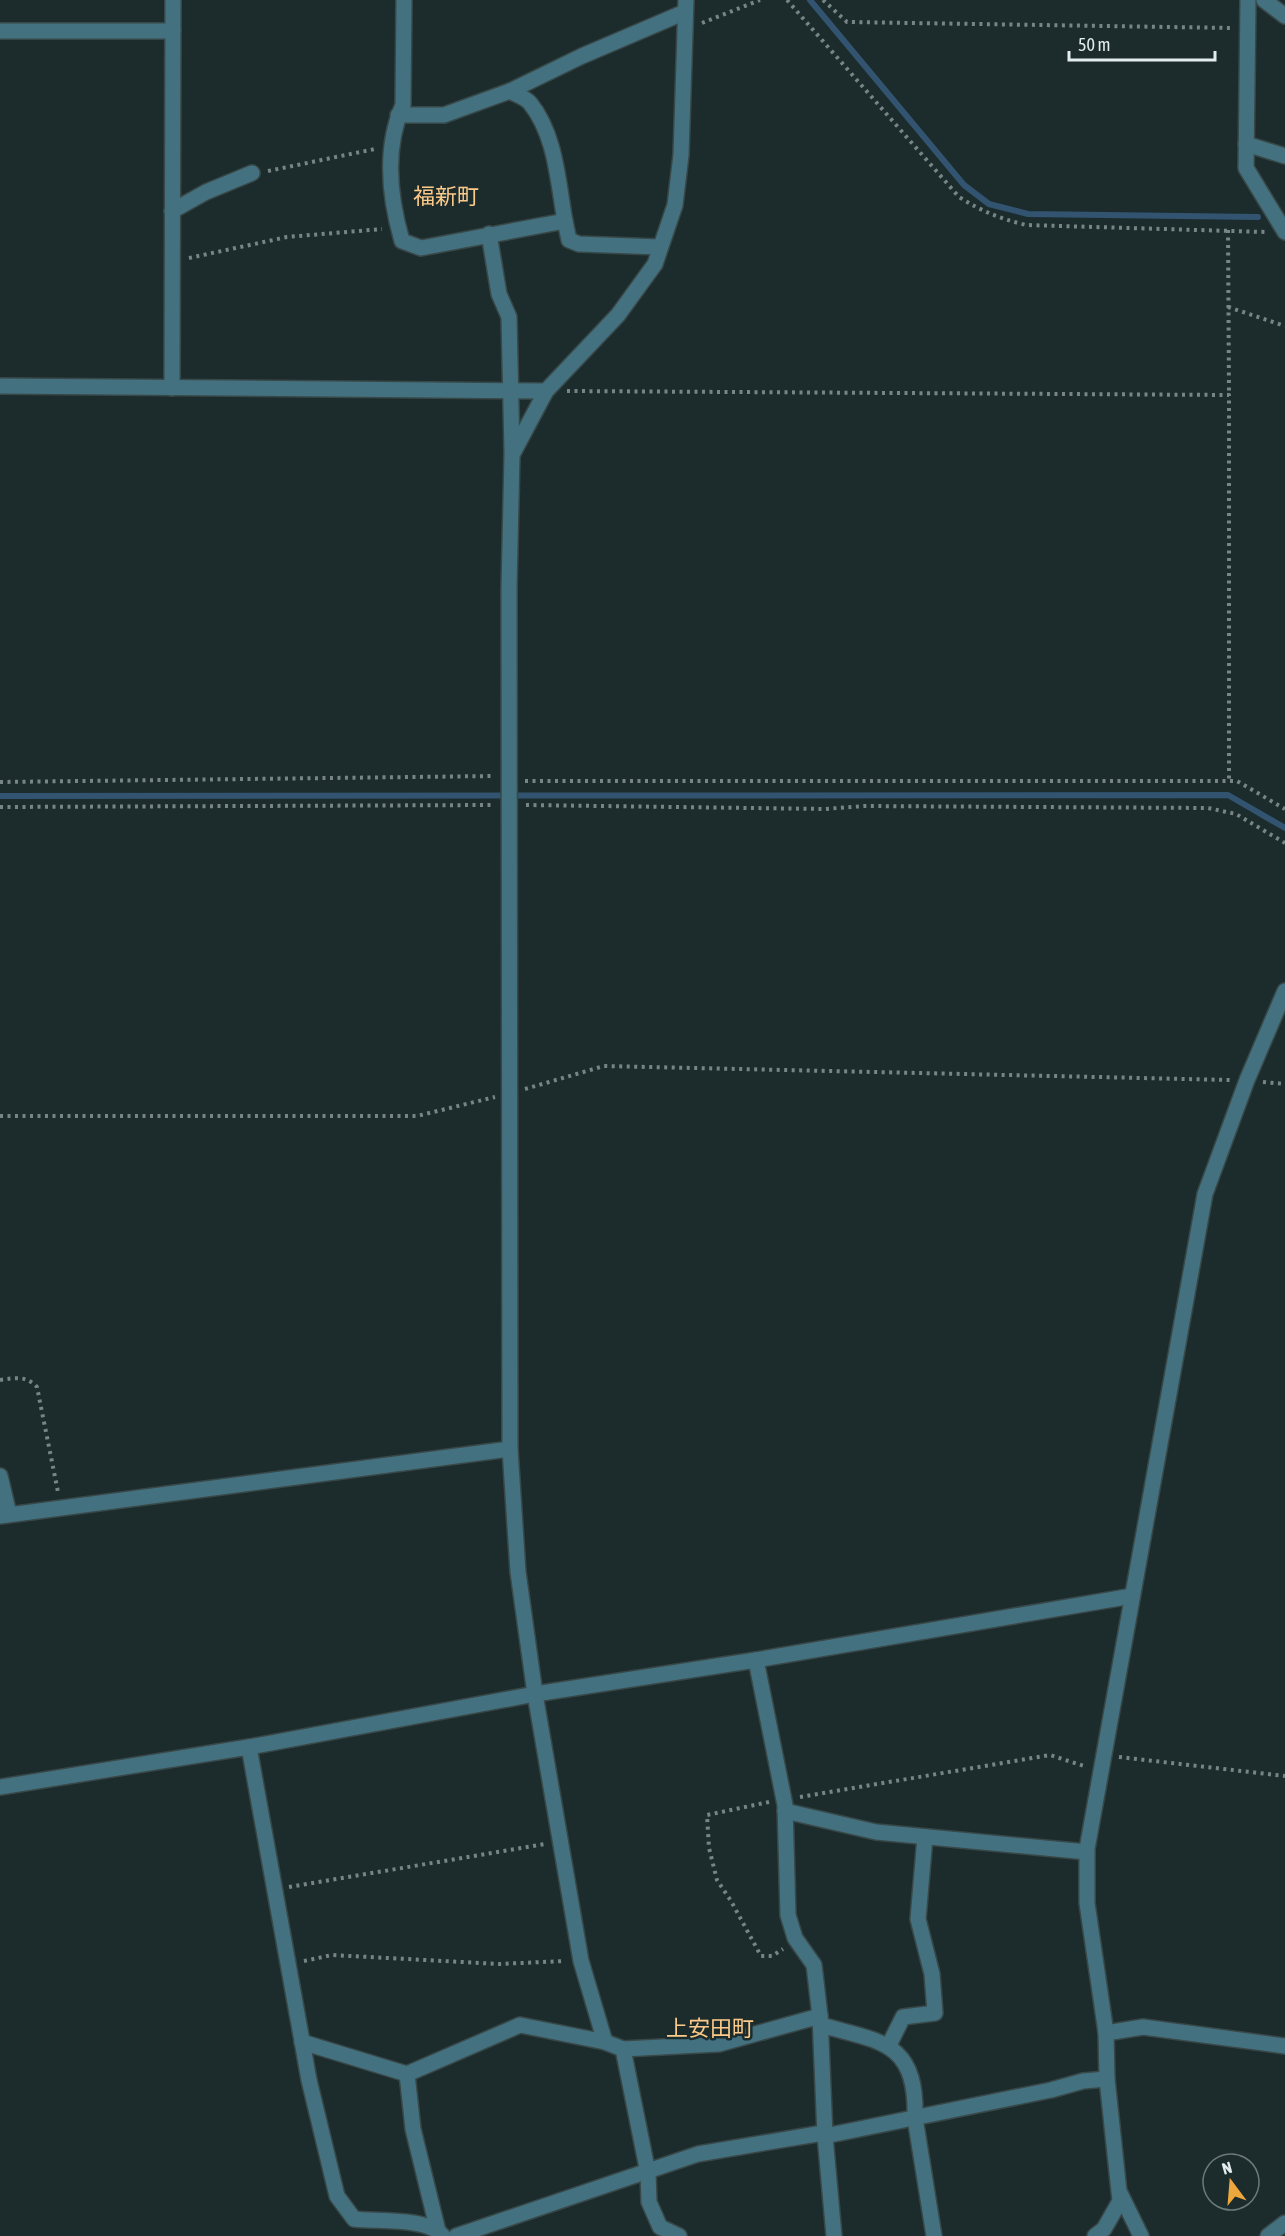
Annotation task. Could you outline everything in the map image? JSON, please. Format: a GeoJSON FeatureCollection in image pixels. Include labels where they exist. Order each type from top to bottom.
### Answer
{"type":"FeatureCollection","features":[{"type":"Feature","properties":{"kind":"street"},"geometry":{"type":"LineString","coordinates":[[171,388],[173,0]]}},
{"type":"Feature","properties":{"kind":"street"},"geometry":{"type":"LineString","coordinates":[[404,0],[403,105],[393,129],[389,157],[398,227],[402,241],[421,248],[565,221]]}},
{"type":"Feature","properties":{"kind":"street"},"geometry":{"type":"LineString","coordinates":[[1248,0],[1246,168],[1285,231]]}},
{"type":"Feature","properties":{"kind":"street"},"geometry":{"type":"LineString","coordinates":[[1264,0],[1285,16]]}},
{"type":"Feature","properties":{"kind":"street"},"geometry":{"type":"LineString","coordinates":[[398,115],[444,115],[510,91],[686,6],[681,155],[675,205],[655,264],[618,315],[546,391],[512,455]]}},
{"type":"Feature","properties":{"kind":"street"},"geometry":{"type":"LineString","coordinates":[[0,31],[173,31]]}},
{"type":"Feature","properties":{"kind":"street"},"geometry":{"type":"LineString","coordinates":[[510,91],[529,101],[543,123],[551,147],[568,240],[579,244],[659,247]]}},
{"type":"Feature","properties":{"kind":"street"},"geometry":{"type":"LineString","coordinates":[[1246,144],[1285,156]]}},
{"type":"Feature","properties":{"kind":"street"},"geometry":{"type":"LineString","coordinates":[[172,211],[206,192],[252,173]]}},
{"type":"Feature","properties":{"kind":"street"},"geometry":{"type":"LineString","coordinates":[[489,234],[498,294],[509,317],[512,455],[508,589],[510,1449],[518,1572],[535,1694],[581,1961],[606,2042]]}},
{"type":"Feature","properties":{"kind":"street"},"geometry":{"type":"LineString","coordinates":[[0,386],[546,391]]}},
{"type":"Feature","properties":{"kind":"street"},"geometry":{"type":"LineString","coordinates":[[1095,2236],[1104,2229],[1120,2201],[1107,2079],[1106,2033],[1087,1903],[1087,1852],[1101,1763],[1205,1194],[1247,1080],[1285,991]]}},
{"type":"Feature","properties":{"kind":"street"},"geometry":{"type":"LineString","coordinates":[[0,1476],[5,1515],[510,1449]]}},
{"type":"Feature","properties":{"kind":"street"},"geometry":{"type":"LineString","coordinates":[[0,1787],[249,1747],[535,1694],[756,1660],[1132,1596]]}},
{"type":"Feature","properties":{"kind":"street"},"geometry":{"type":"LineString","coordinates":[[756,1660],[784,1805],[788,1915],[795,1938],[814,1965],[821,2020],[825,2136],[834,2236]]}},
{"type":"Feature","properties":{"kind":"street"},"geometry":{"type":"LineString","coordinates":[[249,1747],[302,2042],[337,2196],[354,2219],[414,2223],[440,2234]]}},
{"type":"Feature","properties":{"kind":"street"},"geometry":{"type":"LineString","coordinates":[[784,1805],[876,1832],[1087,1852]]}},
{"type":"Feature","properties":{"kind":"street"},"geometry":{"type":"LineString","coordinates":[[888,2045],[903,2017],[934,2013],[932,1974],[918,1919],[925,1837]]}},
{"type":"Feature","properties":{"kind":"street"},"geometry":{"type":"LineString","coordinates":[[302,2042],[407,2074],[520,2025],[606,2042],[623,2049],[719,2044],[821,2020],[888,2045],[899,2053],[910,2078],[915,2098],[915,2118],[934,2236]]}},
{"type":"Feature","properties":{"kind":"street"},"geometry":{"type":"LineString","coordinates":[[1106,2033],[1143,2027],[1285,2046]]}},
{"type":"Feature","properties":{"kind":"street"},"geometry":{"type":"LineString","coordinates":[[623,2049],[648,2173],[649,2202],[660,2227],[679,2236]]}},
{"type":"Feature","properties":{"kind":"street"},"geometry":{"type":"LineString","coordinates":[[407,2074],[413,2129],[440,2234]]}},
{"type":"Feature","properties":{"kind":"street"},"geometry":{"type":"LineString","coordinates":[[456,2236],[648,2173],[698,2154],[817,2134],[825,2136],[1083,2080],[1107,2079]]}},
{"type":"Feature","properties":{"kind":"street"},"geometry":{"type":"LineString","coordinates":[[1119,2191],[1141,2236]]}},
{"type":"Feature","properties":{"kind":"street"},"geometry":{"type":"LineString","coordinates":[[1268,2236],[1285,2223]]}},
{"type":"Feature","properties":{"kind":"path"},"geometry":{"type":"LineString","coordinates":[[685,30],[760,0]]}},
{"type":"Feature","properties":{"kind":"path"},"geometry":{"type":"LineString","coordinates":[[787,0],[959,197],[981,211],[1026,225],[1285,231]]}},
{"type":"Feature","properties":{"kind":"path"},"geometry":{"type":"LineString","coordinates":[[823,0],[847,22],[1248,28]]}},
{"type":"Feature","properties":{"kind":"path"},"geometry":{"type":"LineString","coordinates":[[252,173],[290,169],[391,146]]}},
{"type":"Feature","properties":{"kind":"path"},"geometry":{"type":"LineString","coordinates":[[172,262],[287,237],[398,227]]}},
{"type":"Feature","properties":{"kind":"path"},"geometry":{"type":"LineString","coordinates":[[1228,231],[1229,780]]}},
{"type":"Feature","properties":{"kind":"path"},"geometry":{"type":"LineString","coordinates":[[1228,307],[1285,326]]}},
{"type":"Feature","properties":{"kind":"path"},"geometry":{"type":"LineString","coordinates":[[546,391],[1229,395]]}},
{"type":"Feature","properties":{"kind":"path"},"geometry":{"type":"LineString","coordinates":[[0,782],[509,779],[1229,780],[1237,781],[1285,809]]}},
{"type":"Feature","properties":{"kind":"path"},"geometry":{"type":"LineString","coordinates":[[0,807],[508,805],[825,809],[864,806],[1209,808],[1236,814],[1285,843]]}},
{"type":"Feature","properties":{"kind":"path"},"geometry":{"type":"LineString","coordinates":[[0,1116],[417,1116],[510,1093],[604,1066],[1247,1080]]}},
{"type":"Feature","properties":{"kind":"path"},"geometry":{"type":"LineString","coordinates":[[0,1380],[18,1377],[32,1381],[37,1387],[61,1507]]}},
{"type":"Feature","properties":{"kind":"path"},"geometry":{"type":"LineString","coordinates":[[795,1938],[772,1956],[761,1956],[717,1880],[709,1848],[707,1815],[784,1805],[1050,1755],[1101,1763],[1285,1776]]}},
{"type":"Feature","properties":{"kind":"path"},"geometry":{"type":"LineString","coordinates":[[275,1889],[561,1841]]}},
{"type":"Feature","properties":{"kind":"path"},"geometry":{"type":"LineString","coordinates":[[288,1965],[332,1955],[499,1964],[581,1961]]}},
{"type":"Feature","properties":{"kind":"waterway"},"geometry":{"type":"LineString","coordinates":[[810,0],[964,185],[989,204],[1028,214],[1258,217]]}},
{"type":"Feature","properties":{"kind":"waterway"},"geometry":{"type":"LineString","coordinates":[[0,796],[1228,795],[1285,828]]}},
{"type":"Feature","properties":{"kind":"district","name":"福新町"},"geometry":{"type":"Point","coordinates":[446,196]}},
{"type":"Feature","properties":{"kind":"district","name":"上安田町"},"geometry":{"type":"Point","coordinates":[710,2028]}}]}
